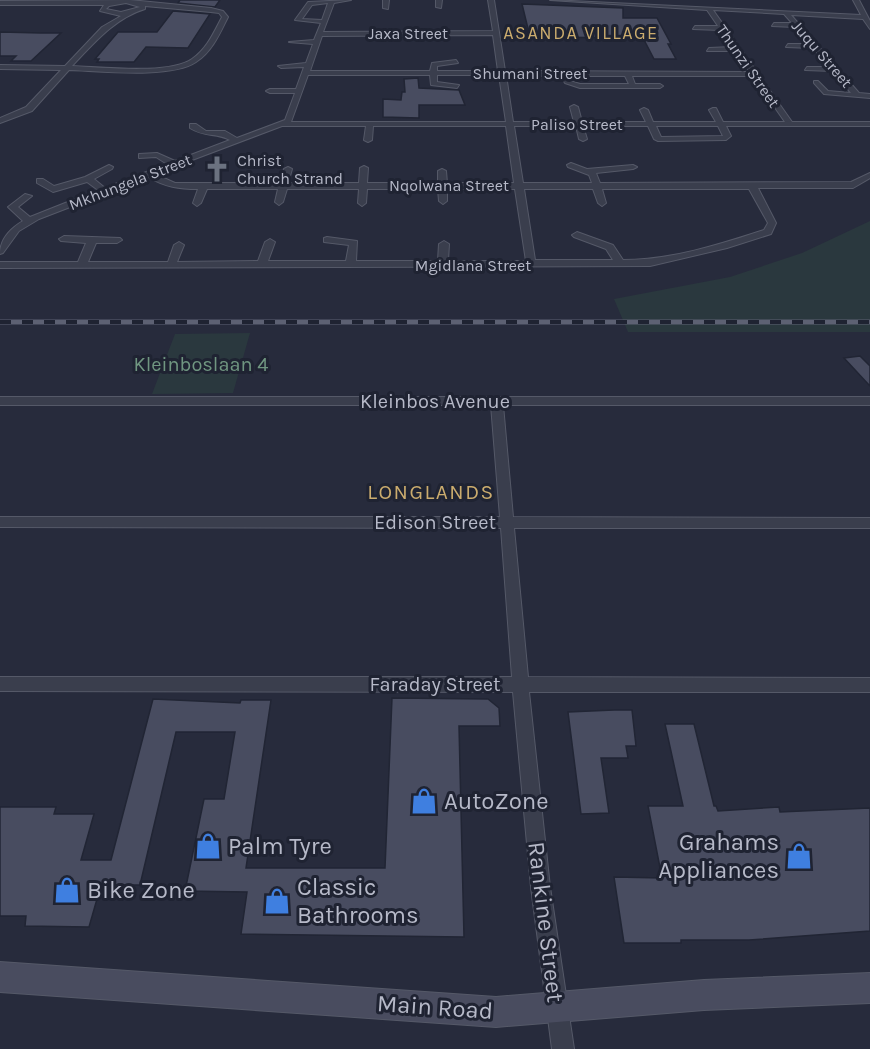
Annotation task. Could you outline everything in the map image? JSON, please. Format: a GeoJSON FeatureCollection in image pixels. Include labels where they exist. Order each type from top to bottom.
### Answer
{"type":"FeatureCollection","features":[{"type":"Feature","properties":{"kind":"main road","name":"Main Road"},"geometry":{"type":"LineString","coordinates":[[0,977],[496,1012],[704,994],[870,988]]}},
{"type":"Feature","properties":{"kind":"street"},"geometry":{"type":"LineString","coordinates":[[311,0],[319,3]]}},
{"type":"Feature","properties":{"kind":"street"},"geometry":{"type":"LineString","coordinates":[[325,21],[298,20],[308,4],[348,0]]}},
{"type":"Feature","properties":{"kind":"street"},"geometry":{"type":"LineString","coordinates":[[386,0],[386,8]]}},
{"type":"Feature","properties":{"kind":"street"},"geometry":{"type":"LineString","coordinates":[[491,0],[531,264]]}},
{"type":"Feature","properties":{"kind":"street"},"geometry":{"type":"LineString","coordinates":[[553,0],[648,3],[865,17]]}},
{"type":"Feature","properties":{"kind":"street"},"geometry":{"type":"LineString","coordinates":[[856,0],[870,27]]}},
{"type":"Feature","properties":{"kind":"street"},"geometry":{"type":"LineString","coordinates":[[284,124],[290,117],[334,1]]}},
{"type":"Feature","properties":{"kind":"street"},"geometry":{"type":"LineString","coordinates":[[105,28],[106,13],[103,8],[118,2]]}},
{"type":"Feature","properties":{"kind":"street"},"geometry":{"type":"LineString","coordinates":[[0,121],[29,110],[105,28],[143,8],[140,2]]}},
{"type":"Feature","properties":{"kind":"street"},"geometry":{"type":"LineString","coordinates":[[0,6],[140,2],[180,9]]}},
{"type":"Feature","properties":{"kind":"street"},"geometry":{"type":"LineString","coordinates":[[759,11],[758,4],[774,4]]}},
{"type":"Feature","properties":{"kind":"street"},"geometry":{"type":"LineString","coordinates":[[798,5],[824,6]]}},
{"type":"Feature","properties":{"kind":"street"},"geometry":{"type":"LineString","coordinates":[[0,6],[106,13],[180,9],[211,10],[224,15],[199,59],[193,63],[160,70],[0,67]]}},
{"type":"Feature","properties":{"kind":"street"},"geometry":{"type":"LineString","coordinates":[[812,7],[816,14]]}},
{"type":"Feature","properties":{"kind":"street","name":"Thunzi Street"},"geometry":{"type":"LineString","coordinates":[[708,8],[789,124]]}},
{"type":"Feature","properties":{"kind":"street","name":"Juqu Street"},"geometry":{"type":"LineString","coordinates":[[785,12],[858,96]]}},
{"type":"Feature","properties":{"kind":"street"},"geometry":{"type":"LineString","coordinates":[[774,25],[795,25]]}},
{"type":"Feature","properties":{"kind":"street"},"geometry":{"type":"LineString","coordinates":[[374,44],[382,26]]}},
{"type":"Feature","properties":{"kind":"street"},"geometry":{"type":"LineString","coordinates":[[695,28],[721,28]]}},
{"type":"Feature","properties":{"kind":"street"},"geometry":{"type":"LineString","coordinates":[[433,43],[438,31]]}},
{"type":"Feature","properties":{"kind":"street","name":"Jaxa Street"},"geometry":{"type":"LineString","coordinates":[[292,42],[378,33],[438,31],[496,33]]}},
{"type":"Feature","properties":{"kind":"street"},"geometry":{"type":"LineString","coordinates":[[788,46],[813,46]]}},
{"type":"Feature","properties":{"kind":"street"},"geometry":{"type":"LineString","coordinates":[[709,50],[736,49]]}},
{"type":"Feature","properties":{"kind":"street"},"geometry":{"type":"LineString","coordinates":[[456,62],[435,63],[434,85],[457,86]]}},
{"type":"Feature","properties":{"kind":"street","name":"Shumani Street"},"geometry":{"type":"LineString","coordinates":[[281,66],[435,74],[753,74]]}},
{"type":"Feature","properties":{"kind":"street"},"geometry":{"type":"LineString","coordinates":[[807,69],[834,69]]}},
{"type":"Feature","properties":{"kind":"street"},"geometry":{"type":"LineString","coordinates":[[564,73],[567,82],[577,86],[660,86]]}},
{"type":"Feature","properties":{"kind":"street"},"geometry":{"type":"LineString","coordinates":[[627,73],[633,86]]}},
{"type":"Feature","properties":{"kind":"street"},"geometry":{"type":"LineString","coordinates":[[693,74],[699,85]]}},
{"type":"Feature","properties":{"kind":"street"},"geometry":{"type":"LineString","coordinates":[[816,82],[826,93],[870,96]]}},
{"type":"Feature","properties":{"kind":"street"},"geometry":{"type":"LineString","coordinates":[[270,91],[300,91]]}},
{"type":"Feature","properties":{"kind":"street"},"geometry":{"type":"LineString","coordinates":[[574,107],[583,139]]}},
{"type":"Feature","properties":{"kind":"street"},"geometry":{"type":"LineString","coordinates":[[644,110],[656,138],[688,140],[726,138],[728,136],[713,110]]}},
{"type":"Feature","properties":{"kind":"street","name":"Paliso Street"},"geometry":{"type":"LineString","coordinates":[[284,124],[300,127],[370,124],[870,124]]}},
{"type":"Feature","properties":{"kind":"street","name":"Mkhungela Street"},"geometry":{"type":"LineString","coordinates":[[0,251],[12,234],[29,221],[284,124]]}},
{"type":"Feature","properties":{"kind":"street"},"geometry":{"type":"LineString","coordinates":[[368,140],[370,124]]}},
{"type":"Feature","properties":{"kind":"street"},"geometry":{"type":"LineString","coordinates":[[193,126],[204,133],[222,133],[238,141]]}},
{"type":"Feature","properties":{"kind":"street"},"geometry":{"type":"LineString","coordinates":[[142,156],[157,155],[175,165]]}},
{"type":"Feature","properties":{"kind":"street"},"geometry":{"type":"LineString","coordinates":[[571,165],[592,174],[602,203]]}},
{"type":"Feature","properties":{"kind":"street"},"geometry":{"type":"LineString","coordinates":[[40,181],[53,189],[88,179],[109,166]]}},
{"type":"Feature","properties":{"kind":"street"},"geometry":{"type":"LineString","coordinates":[[588,171],[633,166]]}},
{"type":"Feature","properties":{"kind":"street"},"geometry":{"type":"LineString","coordinates":[[362,203],[364,168]]}},
{"type":"Feature","properties":{"kind":"street"},"geometry":{"type":"LineString","coordinates":[[279,202],[288,169]]}},
{"type":"Feature","properties":{"kind":"street"},"geometry":{"type":"LineString","coordinates":[[442,171],[443,201]]}},
{"type":"Feature","properties":{"kind":"street","name":"Nqolwana Street"},"geometry":{"type":"LineString","coordinates":[[149,174],[166,184],[204,186],[752,186]]}},
{"type":"Feature","properties":{"kind":"street"},"geometry":{"type":"LineString","coordinates":[[752,186],[853,185],[870,175]]}},
{"type":"Feature","properties":{"kind":"street"},"geometry":{"type":"LineString","coordinates":[[88,179],[104,191]]}},
{"type":"Feature","properties":{"kind":"street"},"geometry":{"type":"LineString","coordinates":[[197,202],[204,186]]}},
{"type":"Feature","properties":{"kind":"street","name":"Mgidlana Street"},"geometry":{"type":"LineString","coordinates":[[0,265],[620,264],[673,260],[768,232],[772,223],[752,186]]}},
{"type":"Feature","properties":{"kind":"street"},"geometry":{"type":"LineString","coordinates":[[14,210],[14,203],[28,196]]}},
{"type":"Feature","properties":{"kind":"street"},"geometry":{"type":"LineString","coordinates":[[0,213],[14,210],[29,221]]}},
{"type":"Feature","properties":{"kind":"street"},"geometry":{"type":"LineString","coordinates":[[577,235],[610,247],[620,264]]}},
{"type":"Feature","properties":{"kind":"street"},"geometry":{"type":"LineString","coordinates":[[64,239],[117,240]]}},
{"type":"Feature","properties":{"kind":"street"},"geometry":{"type":"LineString","coordinates":[[82,265],[92,240]]}},
{"type":"Feature","properties":{"kind":"street"},"geometry":{"type":"LineString","coordinates":[[327,240],[355,244],[350,265]]}},
{"type":"Feature","properties":{"kind":"street"},"geometry":{"type":"LineString","coordinates":[[262,265],[270,242]]}},
{"type":"Feature","properties":{"kind":"street"},"geometry":{"type":"LineString","coordinates":[[443,265],[444,244]]}},
{"type":"Feature","properties":{"kind":"street"},"geometry":{"type":"LineString","coordinates":[[171,265],[179,245]]}},
{"type":"Feature","properties":{"kind":"street","name":"Kleinbos Avenue"},"geometry":{"type":"LineString","coordinates":[[0,401],[870,401]]}},
{"type":"Feature","properties":{"kind":"street","name":"Rankine Street"},"geometry":{"type":"LineString","coordinates":[[497,401],[519,684],[548,961],[563,1049]]}},
{"type":"Feature","properties":{"kind":"street","name":"Edison Street"},"geometry":{"type":"LineString","coordinates":[[0,522],[870,523]]}},
{"type":"Feature","properties":{"kind":"street","name":"Faraday Street"},"geometry":{"type":"LineString","coordinates":[[0,684],[870,685]]}},
{"type":"Feature","properties":{"kind":"green space"},"geometry":{"type":"Polygon","coordinates":[[[870,221],[870,332],[628,332],[614,299],[730,277],[802,253],[870,221]]]}},
{"type":"Feature","properties":{"kind":"green space","name":"Kleinboslaan 4"},"geometry":{"type":"Polygon","coordinates":[[[250,333],[233,393],[152,394],[175,334],[250,333]]]}},
{"type":"Feature","properties":{"kind":"building"},"geometry":{"type":"Polygon","coordinates":[[[180,0],[220,0],[215,7],[178,3],[180,0]]]}},
{"type":"Feature","properties":{"kind":"building"},"geometry":{"type":"Polygon","coordinates":[[[522,4],[623,8],[623,18],[657,18],[676,59],[654,59],[643,38],[530,37],[522,4]]]}},
{"type":"Feature","properties":{"kind":"building"},"geometry":{"type":"Polygon","coordinates":[[[173,11],[210,14],[188,48],[146,47],[134,62],[97,62],[99,59],[95,59],[118,32],[157,32],[173,11]]]}},
{"type":"Feature","properties":{"kind":"building"},"geometry":{"type":"Polygon","coordinates":[[[0,32],[61,33],[31,61],[11,61],[16,56],[0,56],[0,32]]]}},
{"type":"Feature","properties":{"kind":"building"},"geometry":{"type":"Polygon","coordinates":[[[418,78],[419,88],[459,90],[465,105],[419,105],[419,118],[383,117],[383,99],[401,100],[402,92],[405,92],[404,79],[418,78]]]}},
{"type":"Feature","properties":{"kind":"building"},"geometry":{"type":"Polygon","coordinates":[[[860,356],[870,366],[870,386],[844,358],[860,356]]]}},
{"type":"Feature","properties":{"kind":"building"},"geometry":{"type":"Polygon","coordinates":[[[392,698],[488,699],[499,708],[500,726],[459,726],[464,937],[241,934],[247,892],[185,891],[204,799],[224,799],[235,732],[176,732],[140,885],[101,885],[89,927],[25,926],[26,916],[0,916],[0,807],[56,807],[54,814],[94,814],[81,860],[111,860],[153,699],[240,703],[241,700],[271,700],[246,868],[385,868],[392,698]]]}},
{"type":"Feature","properties":{"kind":"building"},"geometry":{"type":"Polygon","coordinates":[[[632,710],[636,746],[626,746],[628,758],[601,758],[609,813],[581,814],[568,712],[632,710]]]}},
{"type":"Feature","properties":{"kind":"building"},"geometry":{"type":"Polygon","coordinates":[[[665,724],[694,724],[714,806],[718,811],[779,807],[780,812],[870,808],[870,931],[749,940],[624,943],[614,877],[662,878],[648,806],[683,806],[665,724]]]}},
{"type":"Feature","properties":{"kind":"railway"},"geometry":{"type":"LineString","coordinates":[[0,322],[870,322]]}},
{"type":"Feature","properties":{"kind":"place","name":"Christ Church Strand"},"geometry":{"type":"Point","coordinates":[217,169]}},
{"type":"Feature","properties":{"kind":"place","name":"AutoZone"},"geometry":{"type":"Point","coordinates":[424,801]}},
{"type":"Feature","properties":{"kind":"place","name":"Palm Tyre"},"geometry":{"type":"Point","coordinates":[208,846]}},
{"type":"Feature","properties":{"kind":"place","name":"Grahams Appliances"},"geometry":{"type":"Point","coordinates":[799,856]}},
{"type":"Feature","properties":{"kind":"place","name":"Bike Zone"},"geometry":{"type":"Point","coordinates":[67,890]}},
{"type":"Feature","properties":{"kind":"place","name":"Classic Bathrooms"},"geometry":{"type":"Point","coordinates":[277,901]}},
{"type":"Feature","properties":{"kind":"district","name":"ASANDA VILLAGE"},"geometry":{"type":"Point","coordinates":[581,33]}},
{"type":"Feature","properties":{"kind":"district","name":"LONGLANDS"},"geometry":{"type":"Point","coordinates":[431,492]}}]}
